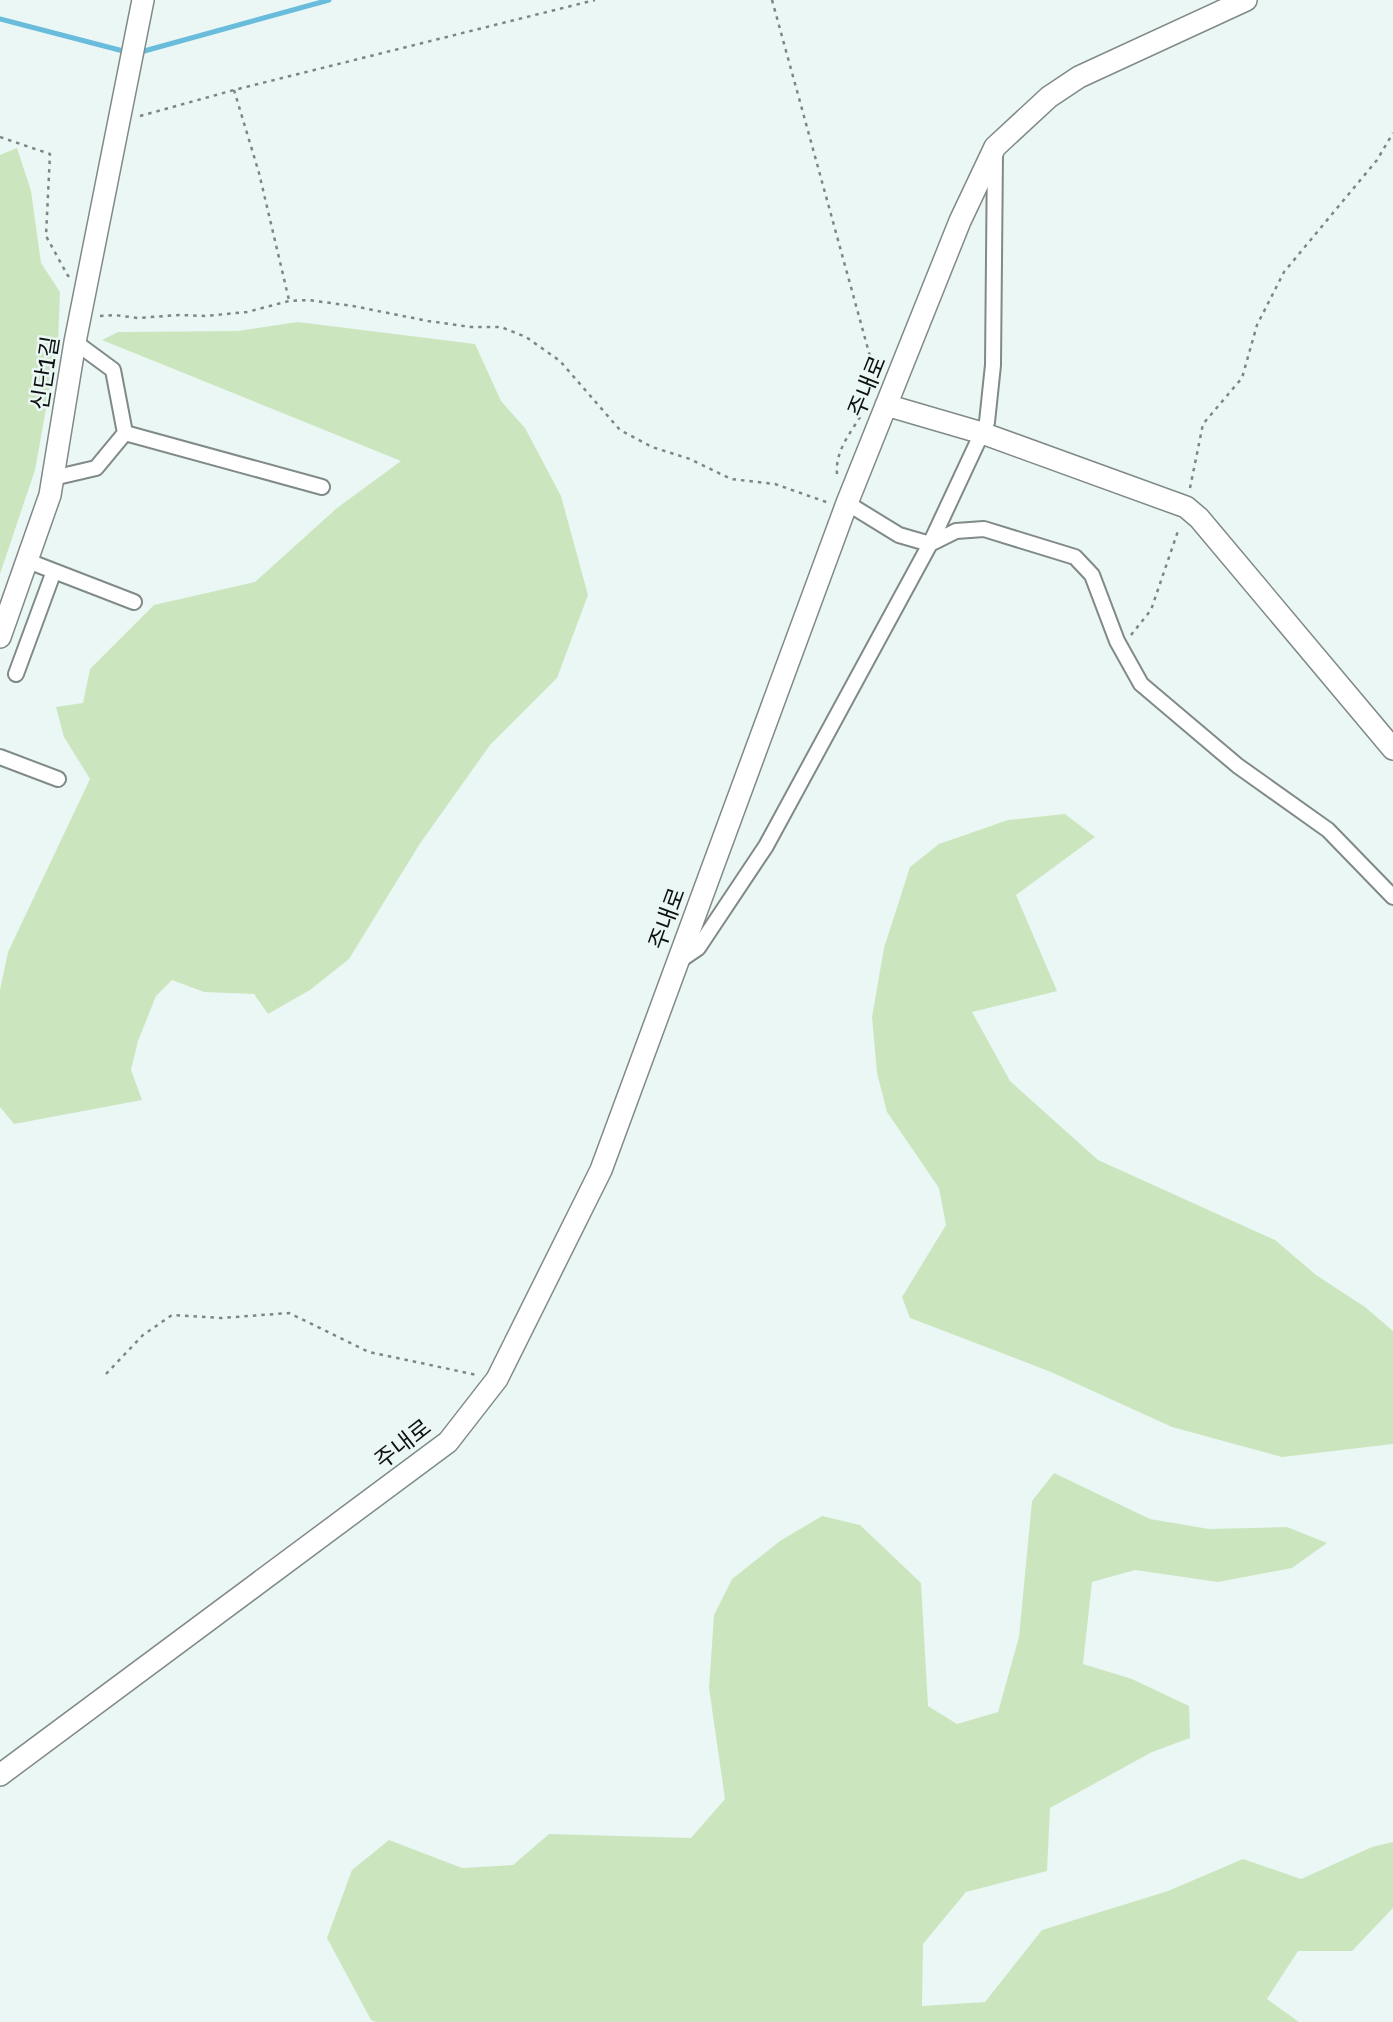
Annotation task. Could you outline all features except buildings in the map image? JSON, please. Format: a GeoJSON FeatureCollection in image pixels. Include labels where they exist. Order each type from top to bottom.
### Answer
{"type":"FeatureCollection","features":[{"type":"Feature","properties":{"kind":"main road","name":"신단1길"},"geometry":{"type":"LineString","coordinates":[[0,637],[50,495],[75,342],[143,0]]}},
{"type":"Feature","properties":{"kind":"main road","name":"주내로"},"geometry":{"type":"LineString","coordinates":[[0,1775],[448,1442],[497,1379],[601,1170],[846,507],[879,399],[995,147],[1049,97],[1079,77],[1246,0]]}},
{"type":"Feature","properties":{"kind":"main road"},"geometry":{"type":"LineString","coordinates":[[879,399],[982,433],[1186,507],[1199,518],[1393,749]]}},
{"type":"Feature","properties":{"kind":"street"},"geometry":{"type":"LineString","coordinates":[[678,962],[698,948],[766,846],[930,544],[987,422],[993,365],[995,147]]}},
{"type":"Feature","properties":{"kind":"street"},"geometry":{"type":"LineString","coordinates":[[75,342],[113,370],[125,433]]}},
{"type":"Feature","properties":{"kind":"street"},"geometry":{"type":"LineString","coordinates":[[53,478],[96,468],[125,433]]}},
{"type":"Feature","properties":{"kind":"street"},"geometry":{"type":"LineString","coordinates":[[125,433],[322,487]]}},
{"type":"Feature","properties":{"kind":"street"},"geometry":{"type":"LineString","coordinates":[[846,507],[900,535],[930,544],[956,531],[984,528],[1075,557],[1092,575],[1121,647],[1141,684],[1237,766],[1328,831],[1393,897]]}},
{"type":"Feature","properties":{"kind":"street"},"geometry":{"type":"LineString","coordinates":[[27,561],[134,602]]}},
{"type":"Feature","properties":{"kind":"street"},"geometry":{"type":"LineString","coordinates":[[16,674],[54,571]]}},
{"type":"Feature","properties":{"kind":"street"},"geometry":{"type":"LineString","coordinates":[[0,757],[58,779]]}},
{"type":"Feature","properties":{"kind":"path"},"geometry":{"type":"LineString","coordinates":[[121,119],[595,0]]}},
{"type":"Feature","properties":{"kind":"path"},"geometry":{"type":"LineString","coordinates":[[772,0],[871,360],[879,399]]}},
{"type":"Feature","properties":{"kind":"path"},"geometry":{"type":"LineString","coordinates":[[234,90],[259,173],[289,301]]}},
{"type":"Feature","properties":{"kind":"path"},"geometry":{"type":"LineString","coordinates":[[1121,647],[1151,610],[1186,507],[1203,424],[1242,378],[1257,325],[1284,272],[1377,160],[1393,133]]}},
{"type":"Feature","properties":{"kind":"path"},"geometry":{"type":"LineString","coordinates":[[0,137],[50,154],[46,236],[68,276],[88,279]]}},
{"type":"Feature","properties":{"kind":"path"},"geometry":{"type":"LineString","coordinates":[[80,318],[114,315],[138,318],[205,316],[247,312],[289,301],[308,300],[471,327],[501,327],[526,337],[559,361],[620,430],[652,447],[690,459],[731,479],[775,484],[846,507]]}},
{"type":"Feature","properties":{"kind":"path"},"geometry":{"type":"LineString","coordinates":[[838,479],[837,467],[842,446],[861,415]]}},
{"type":"Feature","properties":{"kind":"path"},"geometry":{"type":"LineString","coordinates":[[106,1374],[143,1335],[172,1315],[221,1318],[289,1313],[369,1352],[497,1379]]}},
{"type":"Feature","properties":{"kind":"green space"},"geometry":{"type":"Polygon","coordinates":[[[17,148],[31,191],[41,263],[60,292],[58,343],[35,470],[0,574],[0,155],[17,148]]]}},
{"type":"Feature","properties":{"kind":"green space"},"geometry":{"type":"Polygon","coordinates":[[[298,322],[475,344],[501,401],[525,428],[561,496],[588,595],[557,678],[490,745],[419,845],[349,959],[310,990],[268,1014],[254,994],[204,992],[172,980],[156,996],[138,1041],[131,1070],[142,1100],[14,1124],[0,1107],[0,990],[8,952],[90,779],[64,737],[56,707],[83,703],[90,669],[154,605],[255,582],[337,508],[401,461],[102,340],[118,332],[238,331],[298,322]]]}},
{"type":"Feature","properties":{"kind":"green space"},"geometry":{"type":"Polygon","coordinates":[[[1065,814],[1095,837],[1016,895],[1057,991],[972,1012],[1010,1081],[1098,1160],[1275,1240],[1316,1275],[1365,1307],[1393,1331],[1393,1444],[1282,1457],[1172,1427],[1051,1372],[910,1318],[902,1297],[946,1225],[939,1188],[887,1112],[877,1073],[872,1017],[884,948],[910,867],[939,844],[1008,820],[1065,814]]]}},
{"type":"Feature","properties":{"kind":"green space"},"geometry":{"type":"Polygon","coordinates":[[[1054,1473],[1150,1519],[1209,1529],[1287,1527],[1327,1543],[1292,1568],[1218,1582],[1135,1570],[1092,1582],[1083,1664],[1132,1679],[1189,1706],[1190,1738],[1152,1752],[1050,1808],[1047,1871],[966,1892],[923,1944],[922,2006],[985,2002],[1042,1930],[1168,1891],[1243,1859],[1301,1879],[1372,1847],[1393,1842],[1393,1908],[1352,1951],[1298,1951],[1267,1999],[1299,2022],[371,2020],[327,1938],[352,1870],[389,1840],[462,1868],[513,1865],[549,1834],[691,1838],[725,1799],[709,1688],[714,1615],[732,1579],[780,1541],[822,1516],[860,1525],[921,1583],[928,1706],[957,1724],[998,1712],[1019,1637],[1032,1501],[1054,1473]]]}},
{"type":"Feature","properties":{"kind":"waterway"},"geometry":{"type":"LineString","coordinates":[[137,53],[329,0]]}},
{"type":"Feature","properties":{"kind":"waterway"},"geometry":{"type":"LineString","coordinates":[[0,19],[127,52]]}}]}
